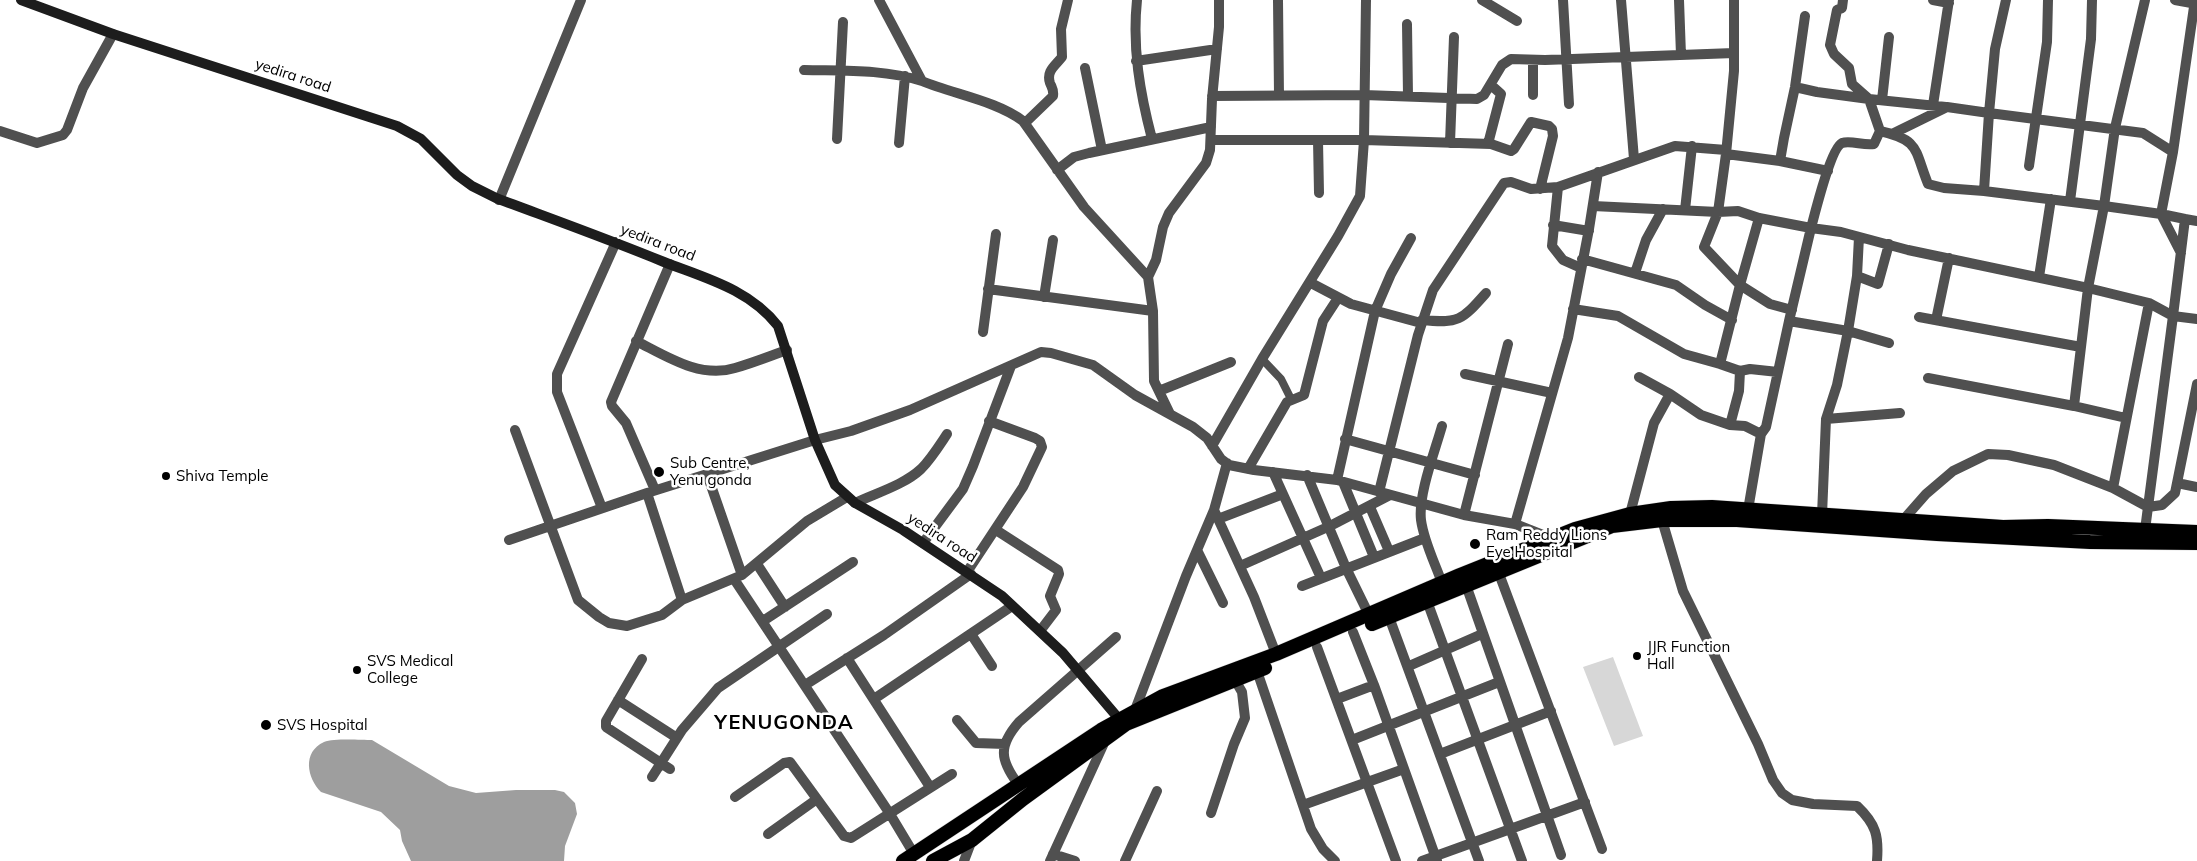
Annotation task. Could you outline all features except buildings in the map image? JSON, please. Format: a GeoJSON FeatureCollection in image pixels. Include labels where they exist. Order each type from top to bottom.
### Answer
{"type":"FeatureCollection","features":[{"type":"Feature","properties":{"kind":"highway"},"geometry":{"type":"LineString","coordinates":[[908,857],[1120,719],[1163,696],[1276,654],[1575,529],[1630,514],[1671,508],[1712,507],[2003,526],[2197,532]]}},
{"type":"Feature","properties":{"kind":"highway"},"geometry":{"type":"LineString","coordinates":[[933,861],[972,840],[1023,799],[1126,724],[1612,526],[1662,520],[1737,520],[1936,534],[2080,541],[2197,543]]}},
{"type":"Feature","properties":{"kind":"main road","name":"yedira road"},"geometry":{"type":"LineString","coordinates":[[21,0],[113,34],[397,126],[421,139],[457,175],[472,186],[499,200],[616,242],[725,286],[750,299],[766,311],[778,326],[815,440],[834,486],[851,500],[969,573],[1012,606],[1079,670],[1120,719]]}},
{"type":"Feature","properties":{"kind":"street"},"geometry":{"type":"LineString","coordinates":[[499,200],[581,0]]}},
{"type":"Feature","properties":{"kind":"street"},"geometry":{"type":"LineString","coordinates":[[879,0],[922,81]]}},
{"type":"Feature","properties":{"kind":"street"},"geometry":{"type":"LineString","coordinates":[[1025,124],[1053,96],[1049,75],[1050,70],[1062,57],[1060,29],[1068,0]]}},
{"type":"Feature","properties":{"kind":"street"},"geometry":{"type":"LineString","coordinates":[[1137,0],[1136,61],[1138,82],[1152,139]]}},
{"type":"Feature","properties":{"kind":"street"},"geometry":{"type":"LineString","coordinates":[[1170,414],[1159,391],[1154,372],[1153,312],[1148,277],[1156,260],[1163,227],[1169,213],[1206,163],[1212,140],[1212,96],[1219,0]]}},
{"type":"Feature","properties":{"kind":"street"},"geometry":{"type":"LineString","coordinates":[[1278,0],[1279,95]]}},
{"type":"Feature","properties":{"kind":"street"},"geometry":{"type":"LineString","coordinates":[[1212,446],[1262,359],[1311,282],[1360,196],[1364,140],[1366,0]]}},
{"type":"Feature","properties":{"kind":"street"},"geometry":{"type":"LineString","coordinates":[[1482,0],[1517,20]]}},
{"type":"Feature","properties":{"kind":"street"},"geometry":{"type":"LineString","coordinates":[[1563,0],[1569,104]]}},
{"type":"Feature","properties":{"kind":"street"},"geometry":{"type":"LineString","coordinates":[[1621,0],[1634,159]]}},
{"type":"Feature","properties":{"kind":"street"},"geometry":{"type":"LineString","coordinates":[[1679,0],[1680,55]]}},
{"type":"Feature","properties":{"kind":"street"},"geometry":{"type":"LineString","coordinates":[[1734,0],[1734,52],[1726,152],[1718,212],[1704,247],[1740,285],[1790,315],[1889,343]]}},
{"type":"Feature","properties":{"kind":"street"},"geometry":{"type":"LineString","coordinates":[[1748,510],[1761,434],[1766,427],[1811,228],[1833,153],[1841,144],[1874,144],[1880,131],[1869,99],[1852,84],[1850,68],[1834,54],[1830,44],[1837,10],[1842,8],[1843,0]]}},
{"type":"Feature","properties":{"kind":"street"},"geometry":{"type":"LineString","coordinates":[[1933,0],[1949,2],[1933,106]]}},
{"type":"Feature","properties":{"kind":"street"},"geometry":{"type":"LineString","coordinates":[[1984,190],[1995,49],[2006,0]]}},
{"type":"Feature","properties":{"kind":"street"},"geometry":{"type":"LineString","coordinates":[[2029,166],[2047,42],[2048,0]]}},
{"type":"Feature","properties":{"kind":"street"},"geometry":{"type":"LineString","coordinates":[[2070,202],[2091,40],[2092,0]]}},
{"type":"Feature","properties":{"kind":"street"},"geometry":{"type":"LineString","coordinates":[[2074,406],[2088,288],[2104,206],[2115,128],[2145,0]]}},
{"type":"Feature","properties":{"kind":"street"},"geometry":{"type":"LineString","coordinates":[[2175,0],[2196,3],[2173,152],[2161,214],[2181,253]]}},
{"type":"Feature","properties":{"kind":"street"},"geometry":{"type":"LineString","coordinates":[[1780,162],[1795,87],[1805,16]]}},
{"type":"Feature","properties":{"kind":"street"},"geometry":{"type":"LineString","coordinates":[[837,139],[843,22]]}},
{"type":"Feature","properties":{"kind":"street"},"geometry":{"type":"LineString","coordinates":[[1407,24],[1408,96]]}},
{"type":"Feature","properties":{"kind":"street"},"geometry":{"type":"LineString","coordinates":[[0,131],[37,143],[64,135],[83,88],[113,34]]}},
{"type":"Feature","properties":{"kind":"street"},"geometry":{"type":"LineString","coordinates":[[1882,100],[1889,36]]}},
{"type":"Feature","properties":{"kind":"street"},"geometry":{"type":"LineString","coordinates":[[1450,143],[1454,37]]}},
{"type":"Feature","properties":{"kind":"street"},"geometry":{"type":"LineString","coordinates":[[1136,61],[1216,49]]}},
{"type":"Feature","properties":{"kind":"street"},"geometry":{"type":"LineString","coordinates":[[1212,96],[1364,95],[1481,98],[1506,60],[1734,52]]}},
{"type":"Feature","properties":{"kind":"street"},"geometry":{"type":"LineString","coordinates":[[1533,60],[1533,95]]}},
{"type":"Feature","properties":{"kind":"street"},"geometry":{"type":"LineString","coordinates":[[1085,68],[1102,150]]}},
{"type":"Feature","properties":{"kind":"street"},"geometry":{"type":"LineString","coordinates":[[804,70],[874,71],[905,76],[1015,115],[1025,124],[1084,207],[1148,277]]}},
{"type":"Feature","properties":{"kind":"street"},"geometry":{"type":"LineString","coordinates":[[899,142],[905,76]]}},
{"type":"Feature","properties":{"kind":"street"},"geometry":{"type":"LineString","coordinates":[[1490,85],[1501,94],[1489,140],[1491,144]]}},
{"type":"Feature","properties":{"kind":"street"},"geometry":{"type":"LineString","coordinates":[[1795,87],[1869,99],[2115,128],[2143,133],[2173,152]]}},
{"type":"Feature","properties":{"kind":"street"},"geometry":{"type":"LineString","coordinates":[[1892,134],[1947,107]]}},
{"type":"Feature","properties":{"kind":"street"},"geometry":{"type":"LineString","coordinates":[[1212,140],[1364,140],[1491,144],[1511,151],[1514,150],[1531,122],[1548,126],[1552,129],[1553,136],[1540,189]]}},
{"type":"Feature","properties":{"kind":"street"},"geometry":{"type":"LineString","coordinates":[[1057,170],[1074,157],[1211,127]]}},
{"type":"Feature","properties":{"kind":"street"},"geometry":{"type":"LineString","coordinates":[[1880,131],[1909,140],[1918,154],[1928,184],[1944,188],[1984,190],[2104,206],[2197,221]]}},
{"type":"Feature","properties":{"kind":"street"},"geometry":{"type":"LineString","coordinates":[[1318,140],[1319,193]]}},
{"type":"Feature","properties":{"kind":"street"},"geometry":{"type":"LineString","coordinates":[[1379,492],[1422,321],[1433,290],[1504,183],[1509,181],[1531,189],[1558,187],[1675,146],[1692,146],[1828,171]]}},
{"type":"Feature","properties":{"kind":"street"},"geometry":{"type":"LineString","coordinates":[[1685,210],[1692,146]]}},
{"type":"Feature","properties":{"kind":"street"},"geometry":{"type":"LineString","coordinates":[[1515,524],[1568,338],[1572,309],[1589,231],[1598,172]]}},
{"type":"Feature","properties":{"kind":"street"},"geometry":{"type":"LineString","coordinates":[[1558,187],[1551,243],[1566,262],[1582,263],[1635,273],[1676,285],[1705,305],[1732,320]]}},
{"type":"Feature","properties":{"kind":"street"},"geometry":{"type":"LineString","coordinates":[[2039,277],[2051,199]]}},
{"type":"Feature","properties":{"kind":"street"},"geometry":{"type":"LineString","coordinates":[[1593,206],[1718,212],[1738,211],[1759,218],[1859,237],[1912,251],[2088,288],[2148,303],[2173,316],[2197,319]]}},
{"type":"Feature","properties":{"kind":"street"},"geometry":{"type":"LineString","coordinates":[[1635,273],[1646,240],[1663,209]]}},
{"type":"Feature","properties":{"kind":"street"},"geometry":{"type":"LineString","coordinates":[[1720,364],[1759,218]]}},
{"type":"Feature","properties":{"kind":"street"},"geometry":{"type":"LineString","coordinates":[[2145,530],[2185,219]]}},
{"type":"Feature","properties":{"kind":"street"},"geometry":{"type":"LineString","coordinates":[[1554,225],[1589,231]]}},
{"type":"Feature","properties":{"kind":"street"},"geometry":{"type":"LineString","coordinates":[[983,332],[996,234]]}},
{"type":"Feature","properties":{"kind":"street"},"geometry":{"type":"LineString","coordinates":[[1822,515],[1826,419],[1837,385],[1848,331],[1857,276],[1859,237]]}},
{"type":"Feature","properties":{"kind":"street"},"geometry":{"type":"LineString","coordinates":[[1374,557],[1340,481],[1345,439],[1375,311],[1391,274],[1411,238]]}},
{"type":"Feature","properties":{"kind":"street"},"geometry":{"type":"LineString","coordinates":[[1044,297],[1052,240]]}},
{"type":"Feature","properties":{"kind":"street"},"geometry":{"type":"LineString","coordinates":[[602,508],[556,392],[556,384],[557,374],[616,242]]}},
{"type":"Feature","properties":{"kind":"street"},"geometry":{"type":"LineString","coordinates":[[1857,276],[1878,284],[1889,244]]}},
{"type":"Feature","properties":{"kind":"street"},"geometry":{"type":"LineString","coordinates":[[1936,320],[1949,258]]}},
{"type":"Feature","properties":{"kind":"street"},"geometry":{"type":"LineString","coordinates":[[670,264],[612,398],[612,406],[626,422],[651,492],[682,600]]}},
{"type":"Feature","properties":{"kind":"street"},"geometry":{"type":"LineString","coordinates":[[1311,282],[1338,298],[1375,311],[1422,321],[1448,322],[1457,320],[1469,312],[1486,293]]}},
{"type":"Feature","properties":{"kind":"street"},"geometry":{"type":"LineString","coordinates":[[988,289],[1153,312]]}},
{"type":"Feature","properties":{"kind":"street"},"geometry":{"type":"LineString","coordinates":[[1248,469],[1283,408],[1291,399],[1304,394],[1323,321],[1338,298]]}},
{"type":"Feature","properties":{"kind":"street"},"geometry":{"type":"LineString","coordinates":[[2113,488],[2148,303]]}},
{"type":"Feature","properties":{"kind":"street"},"geometry":{"type":"LineString","coordinates":[[1572,309],[1618,316],[1684,354],[1740,371],[1750,369],[1778,372]]}},
{"type":"Feature","properties":{"kind":"street"},"geometry":{"type":"LineString","coordinates":[[1919,317],[2081,347]]}},
{"type":"Feature","properties":{"kind":"street"},"geometry":{"type":"LineString","coordinates":[[636,341],[687,366],[710,370],[734,369],[787,350]]}},
{"type":"Feature","properties":{"kind":"street"},"geometry":{"type":"LineString","coordinates":[[1464,516],[1508,344]]}},
{"type":"Feature","properties":{"kind":"street"},"geometry":{"type":"LineString","coordinates":[[509,540],[651,492],[815,440],[851,431],[926,405],[1041,352],[1085,362],[1135,395],[1193,427],[1212,446],[1221,459],[1227,463],[1248,469],[1307,475],[1340,481],[1464,516],[1515,524],[1553,539]]}},
{"type":"Feature","properties":{"kind":"street"},"geometry":{"type":"LineString","coordinates":[[1262,359],[1281,379],[1291,399]]}},
{"type":"Feature","properties":{"kind":"street"},"geometry":{"type":"LineString","coordinates":[[1159,391],[1231,362]]}},
{"type":"Feature","properties":{"kind":"street"},"geometry":{"type":"LineString","coordinates":[[923,543],[963,489],[1011,366]]}},
{"type":"Feature","properties":{"kind":"street"},"geometry":{"type":"LineString","coordinates":[[1730,425],[1739,391],[1740,371]]}},
{"type":"Feature","properties":{"kind":"street"},"geometry":{"type":"LineString","coordinates":[[1465,374],[1552,393]]}},
{"type":"Feature","properties":{"kind":"street"},"geometry":{"type":"LineString","coordinates":[[1639,377],[1670,394],[1701,415],[1730,425],[1744,426],[1761,434]]}},
{"type":"Feature","properties":{"kind":"street"},"geometry":{"type":"LineString","coordinates":[[1928,378],[2126,418]]}},
{"type":"Feature","properties":{"kind":"street"},"geometry":{"type":"LineString","coordinates":[[1904,519],[1926,494],[1953,471],[1988,454],[2008,455],[2054,465],[2113,488],[2148,507],[2162,505],[2175,493],[2197,384]]}},
{"type":"Feature","properties":{"kind":"street"},"geometry":{"type":"LineString","coordinates":[[1630,514],[1654,423],[1670,394]]}},
{"type":"Feature","properties":{"kind":"street"},"geometry":{"type":"LineString","coordinates":[[1826,419],[1900,413]]}},
{"type":"Feature","properties":{"kind":"street"},"geometry":{"type":"LineString","coordinates":[[805,685],[884,635],[969,573],[1023,487],[1042,447],[1040,441],[1035,438],[989,421]]}},
{"type":"Feature","properties":{"kind":"street"},"geometry":{"type":"LineString","coordinates":[[1442,426],[1421,503],[1421,520],[1425,538],[1442,583]]}},
{"type":"Feature","properties":{"kind":"street"},"geometry":{"type":"LineString","coordinates":[[515,430],[578,600],[599,618],[609,623],[627,626],[662,614],[682,600],[738,577],[757,564],[807,521],[920,471],[930,460],[946,434]]}},
{"type":"Feature","properties":{"kind":"street"},"geometry":{"type":"LineString","coordinates":[[1345,439],[1475,475]]}},
{"type":"Feature","properties":{"kind":"street"},"geometry":{"type":"LineString","coordinates":[[1135,710],[1197,550],[1216,514],[1227,463]]}},
{"type":"Feature","properties":{"kind":"street"},"geometry":{"type":"LineString","coordinates":[[1273,472],[1321,578]]}},
{"type":"Feature","properties":{"kind":"street"},"geometry":{"type":"LineString","coordinates":[[707,474],[738,577],[779,646],[890,814],[908,857]]}},
{"type":"Feature","properties":{"kind":"street"},"geometry":{"type":"LineString","coordinates":[[1307,475],[1346,568],[1369,615]]}},
{"type":"Feature","properties":{"kind":"street"},"geometry":{"type":"LineString","coordinates":[[2177,483],[2197,487]]}},
{"type":"Feature","properties":{"kind":"street"},"geometry":{"type":"LineString","coordinates":[[1216,514],[1283,494]]}},
{"type":"Feature","properties":{"kind":"street"},"geometry":{"type":"LineString","coordinates":[[1240,566],[1370,507],[1390,495]]}},
{"type":"Feature","properties":{"kind":"street"},"geometry":{"type":"LineString","coordinates":[[1370,507],[1389,552]]}},
{"type":"Feature","properties":{"kind":"street"},"geometry":{"type":"LineString","coordinates":[[1216,514],[1240,566],[1276,654]]}},
{"type":"Feature","properties":{"kind":"street"},"geometry":{"type":"LineString","coordinates":[[1662,520],[1683,591],[1758,744],[1773,780],[1782,793],[1792,800],[1813,804],[1857,806],[1867,815],[1874,827],[1878,840],[1877,861]]}},
{"type":"Feature","properties":{"kind":"street"},"geometry":{"type":"LineString","coordinates":[[996,530],[1058,570],[1050,596],[1056,610],[1040,631]]}},
{"type":"Feature","properties":{"kind":"street"},"geometry":{"type":"LineString","coordinates":[[1302,586],[1425,538]]}},
{"type":"Feature","properties":{"kind":"street"},"geometry":{"type":"LineString","coordinates":[[1197,550],[1223,603]]}},
{"type":"Feature","properties":{"kind":"street"},"geometry":{"type":"LineString","coordinates":[[763,621],[853,562]]}},
{"type":"Feature","properties":{"kind":"street"},"geometry":{"type":"LineString","coordinates":[[757,564],[785,607]]}},
{"type":"Feature","properties":{"kind":"street"},"geometry":{"type":"LineString","coordinates":[[1498,571],[1602,849]]}},
{"type":"Feature","properties":{"kind":"street"},"geometry":{"type":"LineString","coordinates":[[1466,585],[1561,855]]}},
{"type":"Feature","properties":{"kind":"street"},"geometry":{"type":"LineString","coordinates":[[1427,601],[1522,861]]}},
{"type":"Feature","properties":{"kind":"street"},"geometry":{"type":"LineString","coordinates":[[874,699],[1012,606]]}},
{"type":"Feature","properties":{"kind":"street"},"geometry":{"type":"LineString","coordinates":[[652,777],[666,766],[677,738],[718,688],[827,614]]}},
{"type":"Feature","properties":{"kind":"street"},"geometry":{"type":"LineString","coordinates":[[1389,617],[1409,666],[1479,861]]}},
{"type":"Feature","properties":{"kind":"street"},"geometry":{"type":"LineString","coordinates":[[1353,632],[1374,685],[1436,859]]}},
{"type":"Feature","properties":{"kind":"street"},"geometry":{"type":"LineString","coordinates":[[971,634],[992,666]]}},
{"type":"Feature","properties":{"kind":"street"},"geometry":{"type":"LineString","coordinates":[[1409,666],[1482,634]]}},
{"type":"Feature","properties":{"kind":"street"},"geometry":{"type":"LineString","coordinates":[[1018,784],[1006,768],[1004,759],[1005,744],[1009,734],[1018,722],[1116,637]]}},
{"type":"Feature","properties":{"kind":"street"},"geometry":{"type":"LineString","coordinates":[[1317,647],[1396,861]]}},
{"type":"Feature","properties":{"kind":"street"},"geometry":{"type":"LineString","coordinates":[[847,658],[930,787]]}},
{"type":"Feature","properties":{"kind":"street"},"geometry":{"type":"LineString","coordinates":[[642,659],[606,721],[606,727],[666,766]]}},
{"type":"Feature","properties":{"kind":"street"},"geometry":{"type":"LineString","coordinates":[[1257,671],[1311,829],[1322,849],[1335,861]]}},
{"type":"Feature","properties":{"kind":"street"},"geometry":{"type":"LineString","coordinates":[[1211,813],[1234,744],[1245,718],[1242,692],[1235,680]]}},
{"type":"Feature","properties":{"kind":"street"},"geometry":{"type":"LineString","coordinates":[[1352,740],[1499,682]]}},
{"type":"Feature","properties":{"kind":"street"},"geometry":{"type":"LineString","coordinates":[[1337,698],[1374,685]]}},
{"type":"Feature","properties":{"kind":"street"},"geometry":{"type":"LineString","coordinates":[[618,700],[677,738]]}},
{"type":"Feature","properties":{"kind":"street"},"geometry":{"type":"LineString","coordinates":[[1440,754],[1551,711]]}},
{"type":"Feature","properties":{"kind":"street"},"geometry":{"type":"LineString","coordinates":[[957,720],[976,743],[1005,744]]}},
{"type":"Feature","properties":{"kind":"street"},"geometry":{"type":"LineString","coordinates":[[1075,861],[1052,857],[1107,738]]}},
{"type":"Feature","properties":{"kind":"street"},"geometry":{"type":"LineString","coordinates":[[735,797],[788,761],[847,838],[854,837],[952,774]]}},
{"type":"Feature","properties":{"kind":"street"},"geometry":{"type":"LineString","coordinates":[[1303,805],[1404,769]]}},
{"type":"Feature","properties":{"kind":"street"},"geometry":{"type":"LineString","coordinates":[[1125,861],[1157,791]]}},
{"type":"Feature","properties":{"kind":"street"},"geometry":{"type":"LineString","coordinates":[[768,834],[818,798]]}},
{"type":"Feature","properties":{"kind":"street"},"geometry":{"type":"LineString","coordinates":[[1422,861],[1436,859],[1472,843],[1585,802]]}},
{"type":"Feature","properties":{"kind":"street"},"geometry":{"type":"LineString","coordinates":[[964,861],[972,840]]}},
{"type":"Feature","properties":{"kind":"shaded area"},"geometry":{"type":"Polygon","coordinates":[[[1613,657],[1643,736],[1614,746],[1583,667],[1613,657]]]}},
{"type":"Feature","properties":{"kind":"shaded area"},"geometry":{"type":"Polygon","coordinates":[[[372,740],[449,786],[476,793],[516,790],[555,790],[564,792],[575,803],[577,814],[565,846],[564,861],[411,861],[402,841],[400,830],[381,812],[321,792],[312,780],[309,766],[310,759],[312,752],[317,746],[328,741],[372,740]]]}},
{"type":"Feature","properties":{"kind":"place","name":"Sub Centre, Yenu gonda"},"geometry":{"type":"Point","coordinates":[659,472]}},
{"type":"Feature","properties":{"kind":"place","name":"Shiva Temple"},"geometry":{"type":"Point","coordinates":[166,476]}},
{"type":"Feature","properties":{"kind":"place","name":"Ram Reddy Lions Eye Hospital"},"geometry":{"type":"Point","coordinates":[1475,544]}},
{"type":"Feature","properties":{"kind":"place","name":"JJR Function Hall"},"geometry":{"type":"Point","coordinates":[1637,656]}},
{"type":"Feature","properties":{"kind":"place","name":"SVS Medical College"},"geometry":{"type":"Point","coordinates":[357,670]}},
{"type":"Feature","properties":{"kind":"place","name":"SVS Hospital"},"geometry":{"type":"Point","coordinates":[266,725]}},
{"type":"Feature","properties":{"kind":"district","name":"YENUGONDA"},"geometry":{"type":"Point","coordinates":[784,723]}}]}
